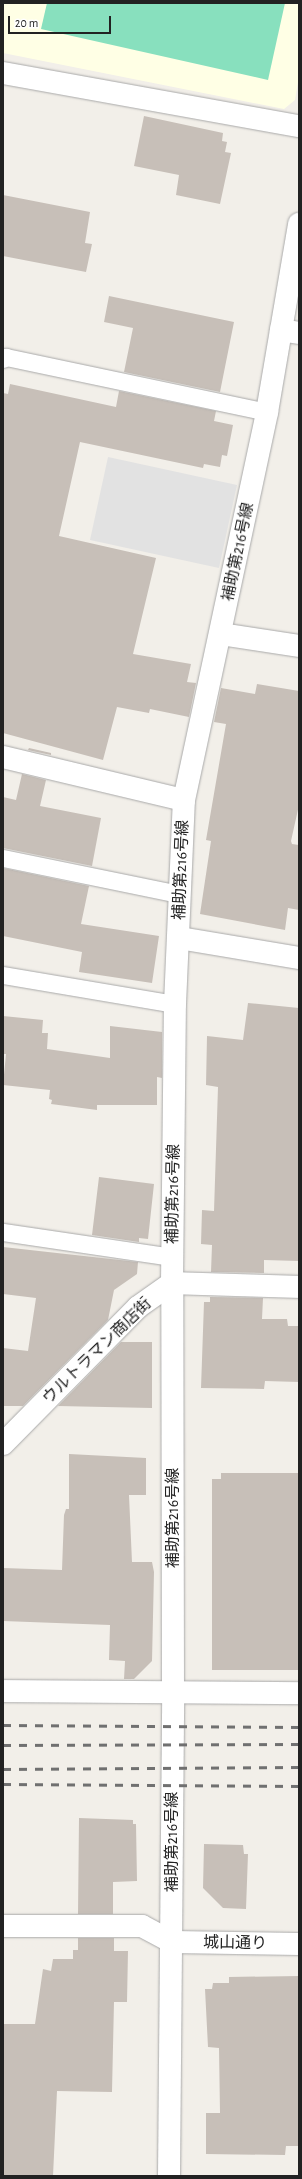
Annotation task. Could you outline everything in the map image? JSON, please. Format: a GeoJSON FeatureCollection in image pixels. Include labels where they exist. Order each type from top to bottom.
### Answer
{"type":"FeatureCollection","features":[{"type":"Feature","properties":{"kind":"street"},"geometry":{"type":"LineString","coordinates":[[3,73],[299,126]]}},
{"type":"Feature","properties":{"kind":"street","name":"補助第216号線"},"geometry":{"type":"LineString","coordinates":[[169,2176],[173,1692],[172,1258],[175,1004],[184,800],[221,634],[267,412],[290,331],[299,224]]}},
{"type":"Feature","properties":{"kind":"street"},"geometry":{"type":"LineString","coordinates":[[221,634],[299,646]]}},
{"type":"Feature","properties":{"kind":"street"},"geometry":{"type":"LineString","coordinates":[[3,757],[184,800]]}},
{"type":"Feature","properties":{"kind":"street"},"geometry":{"type":"LineString","coordinates":[[179,938],[299,958]]}},
{"type":"Feature","properties":{"kind":"street"},"geometry":{"type":"LineString","coordinates":[[172,1283],[299,1287]]}},
{"type":"Feature","properties":{"kind":"street","name":"ウルトラマン商店街"},"geometry":{"type":"LineString","coordinates":[[3,1444],[138,1307],[172,1283]]}},
{"type":"Feature","properties":{"kind":"street"},"geometry":{"type":"LineString","coordinates":[[3,1691],[299,1693]]}},
{"type":"Feature","properties":{"kind":"street"},"geometry":{"type":"LineString","coordinates":[[3,1926],[142,1926],[172,1942]]}},
{"type":"Feature","properties":{"kind":"street","name":"城山通り"},"geometry":{"type":"LineString","coordinates":[[172,1942],[299,1944]]}},
{"type":"Feature","properties":{"kind":"lane"},"geometry":{"type":"LineString","coordinates":[[3,359],[6,357],[267,412]]}},
{"type":"Feature","properties":{"kind":"lane"},"geometry":{"type":"LineString","coordinates":[[3,858],[179,894]]}},
{"type":"Feature","properties":{"kind":"lane"},"geometry":{"type":"LineString","coordinates":[[3,974],[175,1004]]}},
{"type":"Feature","properties":{"kind":"lane"},"geometry":{"type":"LineString","coordinates":[[3,1232],[172,1258]]}},
{"type":"Feature","properties":{"kind":"shaded area"},"geometry":{"type":"Polygon","coordinates":[[[3,3],[299,3],[299,76],[295,100],[284,109],[3,53],[3,3]]]}},
{"type":"Feature","properties":{"kind":"shaded area"},"geometry":{"type":"Polygon","coordinates":[[[108,457],[237,485],[219,568],[90,540],[108,457]]]}},
{"type":"Feature","properties":{"kind":"green space"},"geometry":{"type":"Polygon","coordinates":[[[47,3],[285,3],[268,80],[41,29],[47,3]]]}},
{"type":"Feature","properties":{"kind":"building"},"geometry":{"type":"Polygon","coordinates":[[[144,116],[223,133],[222,141],[227,142],[225,152],[231,153],[220,204],[176,195],[179,175],[134,166],[144,116]]]}},
{"type":"Feature","properties":{"kind":"building"},"geometry":{"type":"Polygon","coordinates":[[[3,195],[90,212],[85,243],[92,244],[86,272],[3,256],[3,195]]]}},
{"type":"Feature","properties":{"kind":"building"},"geometry":{"type":"Polygon","coordinates":[[[109,296],[234,322],[220,392],[124,372],[133,328],[104,322],[109,296]]]}},
{"type":"Feature","properties":{"kind":"building"},"geometry":{"type":"Polygon","coordinates":[[[10,384],[116,407],[119,391],[216,411],[214,421],[233,425],[227,456],[222,455],[220,467],[204,464],[203,468],[80,442],[59,536],[156,558],[133,654],[191,664],[187,682],[196,683],[189,717],[150,709],[149,713],[117,707],[103,760],[3,733],[3,393],[8,394],[10,384]]]}},
{"type":"Feature","properties":{"kind":"building"},"geometry":{"type":"Polygon","coordinates":[[[257,684],[299,691],[299,805],[291,841],[292,844],[299,845],[299,910],[288,908],[285,930],[200,914],[211,841],[206,840],[226,724],[214,722],[221,688],[255,694],[257,684]]]}},
{"type":"Feature","properties":{"kind":"building"},"geometry":{"type":"Polygon","coordinates":[[[29,748],[51,753],[51,755],[28,750],[29,748]]]}},
{"type":"Feature","properties":{"kind":"building"},"geometry":{"type":"Polygon","coordinates":[[[22,774],[46,780],[40,806],[101,818],[92,866],[3,848],[3,797],[16,800],[22,774]]]}},
{"type":"Feature","properties":{"kind":"building"},"geometry":{"type":"Polygon","coordinates":[[[3,868],[89,886],[81,924],[159,936],[152,983],[79,972],[82,952],[3,936],[3,868]]]}},
{"type":"Feature","properties":{"kind":"building"},"geometry":{"type":"Polygon","coordinates":[[[248,1003],[299,1008],[299,1261],[264,1260],[264,1273],[211,1272],[212,1245],[201,1244],[202,1210],[214,1211],[218,1087],[206,1085],[207,1036],[243,1040],[248,1003]]]}},
{"type":"Feature","properties":{"kind":"building"},"geometry":{"type":"Polygon","coordinates":[[[3,1016],[43,1020],[42,1033],[48,1033],[47,1049],[110,1058],[110,1026],[162,1032],[162,1078],[157,1077],[157,1105],[97,1105],[97,1110],[51,1104],[52,1100],[49,1099],[50,1090],[3,1085],[6,1054],[3,1054],[3,1016]]]}},
{"type":"Feature","properties":{"kind":"building"},"geometry":{"type":"Polygon","coordinates":[[[99,1177],[154,1184],[148,1239],[139,1238],[139,1242],[92,1235],[99,1177]]]}},
{"type":"Feature","properties":{"kind":"building"},"geometry":{"type":"Polygon","coordinates":[[[3,1247],[138,1262],[137,1274],[114,1290],[108,1320],[23,1406],[3,1406],[3,1348],[28,1351],[36,1298],[3,1294],[3,1247]]]}},
{"type":"Feature","properties":{"kind":"building"},"geometry":{"type":"Polygon","coordinates":[[[210,1297],[263,1298],[262,1319],[287,1319],[288,1326],[299,1326],[299,1382],[265,1381],[264,1389],[201,1388],[204,1302],[210,1302],[210,1297]]]}},
{"type":"Feature","properties":{"kind":"building"},"geometry":{"type":"Polygon","coordinates":[[[121,1342],[152,1342],[152,1408],[58,1406],[121,1342]]]}},
{"type":"Feature","properties":{"kind":"building"},"geometry":{"type":"Polygon","coordinates":[[[69,1454],[146,1458],[146,1495],[129,1495],[132,1562],[152,1562],[154,1572],[152,1661],[134,1679],[124,1679],[125,1661],[109,1660],[110,1625],[3,1621],[3,1568],[62,1570],[64,1515],[66,1509],[69,1509],[69,1454]]]}},
{"type":"Feature","properties":{"kind":"building"},"geometry":{"type":"Polygon","coordinates":[[[221,1473],[299,1473],[299,1670],[212,1670],[212,1479],[221,1479],[221,1473]]]}},
{"type":"Feature","properties":{"kind":"building"},"geometry":{"type":"Polygon","coordinates":[[[79,1818],[133,1820],[133,1824],[136,1824],[137,1881],[113,1882],[113,1914],[78,1914],[79,1818]]]}},
{"type":"Feature","properties":{"kind":"building"},"geometry":{"type":"Polygon","coordinates":[[[204,1844],[243,1845],[244,1854],[248,1854],[246,1909],[223,1908],[203,1888],[204,1844]]]}},
{"type":"Feature","properties":{"kind":"building"},"geometry":{"type":"Polygon","coordinates":[[[78,1938],[114,1938],[114,1951],[128,1951],[127,2002],[114,2002],[112,2092],[57,2091],[53,2176],[3,2176],[3,2024],[35,2024],[43,1969],[51,1971],[53,1959],[73,1959],[73,1950],[78,1950],[78,1938]]]}},
{"type":"Feature","properties":{"kind":"building"},"geometry":{"type":"Polygon","coordinates":[[[299,1976],[299,2146],[286,2146],[285,2155],[206,2154],[206,2113],[220,2113],[219,2048],[208,2047],[205,1989],[212,1989],[213,1983],[229,1983],[229,1977],[299,1976]]]}},
{"type":"Feature","properties":{"kind":"railway"},"geometry":{"type":"LineString","coordinates":[[3,1725],[299,1727]]}},
{"type":"Feature","properties":{"kind":"railway"},"geometry":{"type":"LineString","coordinates":[[3,1745],[299,1744]]}},
{"type":"Feature","properties":{"kind":"railway"},"geometry":{"type":"LineString","coordinates":[[3,1769],[299,1767]]}},
{"type":"Feature","properties":{"kind":"railway"},"geometry":{"type":"LineString","coordinates":[[3,1784],[299,1786]]}}]}
